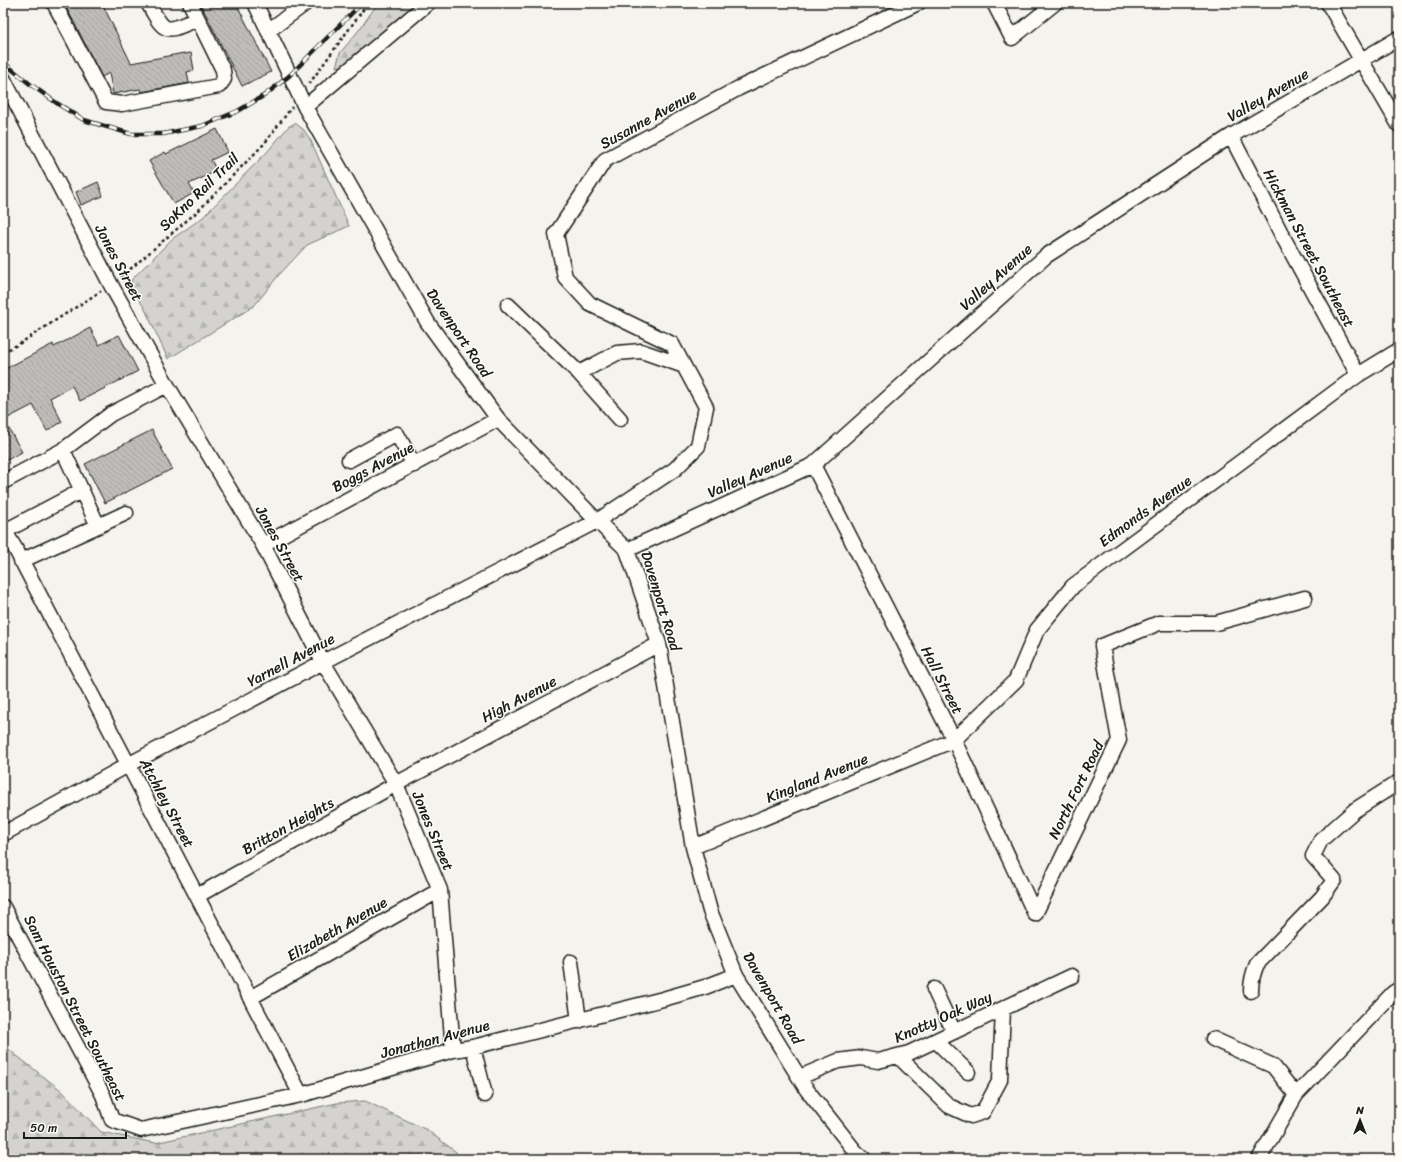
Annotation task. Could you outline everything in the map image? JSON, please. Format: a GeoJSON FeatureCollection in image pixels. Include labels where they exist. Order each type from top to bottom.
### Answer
{"type":"FeatureCollection","features":[{"type":"Feature","properties":{"kind":"street"},"geometry":{"type":"LineString","coordinates":[[54,3],[106,102],[122,104],[219,86],[224,79],[222,70],[190,3]]}},
{"type":"Feature","properties":{"kind":"street"},"geometry":{"type":"LineString","coordinates":[[148,3],[158,22],[164,28],[172,30],[198,19]]}},
{"type":"Feature","properties":{"kind":"street","name":"Davenport Road"},"geometry":{"type":"LineString","coordinates":[[255,3],[303,101],[428,323],[498,419],[597,522],[627,550],[659,644],[693,847],[710,911],[736,975],[807,1090],[855,1151],[864,1159]]}},
{"type":"Feature","properties":{"kind":"street"},"geometry":{"type":"LineString","coordinates":[[268,31],[306,3]]}},
{"type":"Feature","properties":{"kind":"street"},"geometry":{"type":"LineString","coordinates":[[303,101],[428,3]]}},
{"type":"Feature","properties":{"kind":"street","name":"Susanne Avenue"},"geometry":{"type":"LineString","coordinates":[[597,522],[675,469],[698,446],[706,408],[672,344],[590,304],[565,277],[556,234],[606,160],[740,88],[918,3]]}},
{"type":"Feature","properties":{"kind":"street"},"geometry":{"type":"LineString","coordinates":[[994,3],[1012,38],[1055,3]]}},
{"type":"Feature","properties":{"kind":"street"},"geometry":{"type":"LineString","coordinates":[[1328,3],[1399,125]]}},
{"type":"Feature","properties":{"kind":"street","name":"Valley Avenue"},"geometry":{"type":"LineString","coordinates":[[627,550],[813,465],[1046,256],[1231,136],[1399,38]]}},
{"type":"Feature","properties":{"kind":"street","name":"Jones Street"},"geometry":{"type":"LineString","coordinates":[[5,87],[111,285],[167,384],[263,545],[323,662],[396,784],[440,890],[453,1050]]}},
{"type":"Feature","properties":{"kind":"street","name":"Hickman Street Southeast"},"geometry":{"type":"LineString","coordinates":[[1231,136],[1283,237],[1358,375]]}},
{"type":"Feature","properties":{"kind":"street"},"geometry":{"type":"LineString","coordinates":[[508,305],[579,373],[620,419]]}},
{"type":"Feature","properties":{"kind":"street","name":"Edmonds Avenue"},"geometry":{"type":"LineString","coordinates":[[954,740],[1016,680],[1037,630],[1073,586],[1358,375],[1399,350]]}},
{"type":"Feature","properties":{"kind":"street"},"geometry":{"type":"LineString","coordinates":[[579,373],[617,353],[641,351],[684,366]]}},
{"type":"Feature","properties":{"kind":"street"},"geometry":{"type":"LineString","coordinates":[[3,482],[63,450],[111,414],[167,384]]}},
{"type":"Feature","properties":{"kind":"street","name":"Boggs Avenue"},"geometry":{"type":"LineString","coordinates":[[263,545],[498,419]]}},
{"type":"Feature","properties":{"kind":"street"},"geometry":{"type":"LineString","coordinates":[[349,460],[397,434],[414,465]]}},
{"type":"Feature","properties":{"kind":"street"},"geometry":{"type":"LineString","coordinates":[[63,450],[81,492],[98,526]]}},
{"type":"Feature","properties":{"kind":"street","name":"Hall Street"},"geometry":{"type":"LineString","coordinates":[[813,465],[954,740],[1035,914]]}},
{"type":"Feature","properties":{"kind":"street"},"geometry":{"type":"LineString","coordinates":[[4,529],[81,492]]}},
{"type":"Feature","properties":{"kind":"street"},"geometry":{"type":"LineString","coordinates":[[13,554],[98,526],[126,513]]}},
{"type":"Feature","properties":{"kind":"street","name":"Yarnell Avenue"},"geometry":{"type":"LineString","coordinates":[[3,834],[128,765],[323,662],[597,522]]}},
{"type":"Feature","properties":{"kind":"street","name":"Atchley Street"},"geometry":{"type":"LineString","coordinates":[[4,529],[13,554],[128,765],[301,1095]]}},
{"type":"Feature","properties":{"kind":"street","name":"North Fort Road"},"geometry":{"type":"LineString","coordinates":[[1035,914],[1119,740],[1102,646],[1159,623],[1216,623],[1305,598]]}},
{"type":"Feature","properties":{"kind":"street","name":"High Avenue"},"geometry":{"type":"LineString","coordinates":[[396,784],[659,644]]}},
{"type":"Feature","properties":{"kind":"street","name":"Kingland Avenue"},"geometry":{"type":"LineString","coordinates":[[693,847],[954,740]]}},
{"type":"Feature","properties":{"kind":"street"},"geometry":{"type":"LineString","coordinates":[[1252,991],[1252,981],[1257,964],[1322,897],[1334,880],[1313,856],[1321,840],[1355,810],[1399,782]]}},
{"type":"Feature","properties":{"kind":"street","name":"Britton Heights"},"geometry":{"type":"LineString","coordinates":[[197,896],[396,784]]}},
{"type":"Feature","properties":{"kind":"street","name":"Elizabeth Avenue"},"geometry":{"type":"LineString","coordinates":[[250,998],[440,890]]}},
{"type":"Feature","properties":{"kind":"street","name":"Sam Houston Street Southeast"},"geometry":{"type":"LineString","coordinates":[[3,907],[102,1095],[112,1120],[141,1130]]}},
{"type":"Feature","properties":{"kind":"street"},"geometry":{"type":"LineString","coordinates":[[571,962],[579,1021]]}},
{"type":"Feature","properties":{"kind":"street","name":"Jonathan Avenue"},"geometry":{"type":"LineString","coordinates":[[141,1130],[301,1095],[453,1050],[473,1047],[579,1021],[705,987],[736,975]]}},
{"type":"Feature","properties":{"kind":"street","name":"Knotty Oak Way"},"geometry":{"type":"LineString","coordinates":[[800,1077],[838,1061],[861,1058],[878,1061],[909,1053],[1072,976]]}},
{"type":"Feature","properties":{"kind":"street"},"geometry":{"type":"LineString","coordinates":[[934,989],[954,1032]]}},
{"type":"Feature","properties":{"kind":"street"},"geometry":{"type":"LineString","coordinates":[[1259,1159],[1296,1095],[1393,993],[1399,990]]}},
{"type":"Feature","properties":{"kind":"street"},"geometry":{"type":"LineString","coordinates":[[898,1056],[949,1106],[971,1116],[983,1112],[1000,1080],[1003,1009]]}},
{"type":"Feature","properties":{"kind":"street"},"geometry":{"type":"LineString","coordinates":[[1213,1039],[1273,1066],[1296,1095]]}},
{"type":"Feature","properties":{"kind":"street"},"geometry":{"type":"LineString","coordinates":[[936,1041],[968,1072]]}},
{"type":"Feature","properties":{"kind":"street"},"geometry":{"type":"LineString","coordinates":[[473,1047],[484,1095]]}},
{"type":"Feature","properties":{"kind":"path","name":"SoKno Rail Trail"},"geometry":{"type":"LineString","coordinates":[[3,352],[19,344],[111,285],[199,210],[264,144],[303,101],[368,3]]}},
{"type":"Feature","properties":{"kind":"green space"},"geometry":{"type":"Polygon","coordinates":[[[378,3],[417,3],[347,65],[336,67],[340,53],[359,30],[378,3]]]}},
{"type":"Feature","properties":{"kind":"green space"},"geometry":{"type":"Polygon","coordinates":[[[295,123],[304,130],[311,141],[349,226],[307,245],[278,276],[254,306],[168,359],[144,307],[130,288],[132,279],[172,239],[202,218],[268,151],[288,127],[295,123]]]}},
{"type":"Feature","properties":{"kind":"green space"},"geometry":{"type":"Polygon","coordinates":[[[3,1045],[62,1091],[101,1132],[155,1143],[337,1103],[365,1101],[427,1130],[456,1152],[457,1159],[3,1159],[3,1045]]]}},
{"type":"Feature","properties":{"kind":"building"},"geometry":{"type":"Polygon","coordinates":[[[64,3],[102,3],[131,63],[191,53],[194,70],[187,72],[189,83],[141,92],[140,89],[113,94],[109,73],[102,77],[64,3]]]}},
{"type":"Feature","properties":{"kind":"building"},"geometry":{"type":"Polygon","coordinates":[[[200,3],[236,3],[271,72],[242,86],[200,3]]]}},
{"type":"Feature","properties":{"kind":"building"},"geometry":{"type":"Polygon","coordinates":[[[217,129],[228,152],[211,160],[217,171],[189,184],[194,193],[174,204],[149,161],[165,152],[166,154],[217,129]]]}},
{"type":"Feature","properties":{"kind":"building"},"geometry":{"type":"Polygon","coordinates":[[[98,182],[103,196],[81,205],[76,192],[98,182]]]}},
{"type":"Feature","properties":{"kind":"building"},"geometry":{"type":"Polygon","coordinates":[[[90,328],[99,345],[119,335],[138,371],[80,401],[72,386],[50,398],[62,422],[47,431],[33,405],[4,420],[22,452],[3,462],[3,370],[53,344],[54,347],[90,328]]]}},
{"type":"Feature","properties":{"kind":"building"},"geometry":{"type":"Polygon","coordinates":[[[152,430],[172,469],[105,503],[85,464],[152,430]]]}},
{"type":"Feature","properties":{"kind":"railway"},"geometry":{"type":"LineString","coordinates":[[3,62],[30,84],[84,120],[131,134],[163,134],[202,126],[238,111],[265,95],[289,76],[362,3]]}}]}
